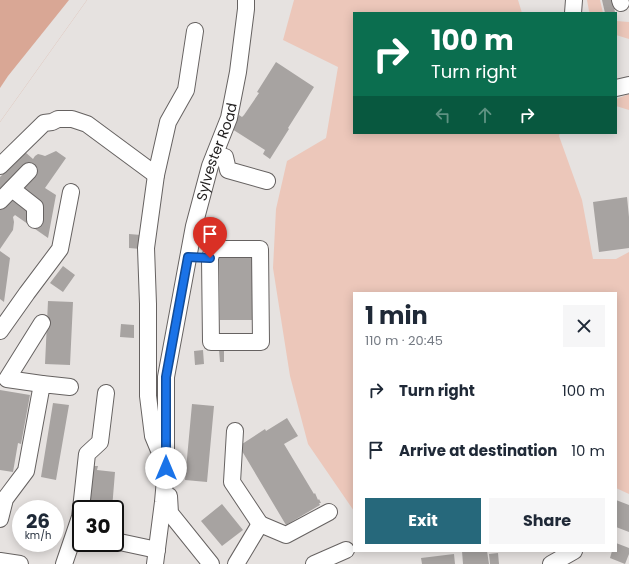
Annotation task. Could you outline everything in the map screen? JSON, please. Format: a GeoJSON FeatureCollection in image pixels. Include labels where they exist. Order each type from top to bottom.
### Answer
{"type":"FeatureCollection","features":[{"type":"Feature","properties":{"kind":"street","name":"Sylvester Road"},"geometry":{"type":"LineString","coordinates":[[156,557],[166,468],[166,377],[194,226],[210,166],[229,118],[238,72],[246,0]]}},
{"type":"Feature","properties":{"kind":"street"},"geometry":{"type":"LineString","coordinates":[[573,12],[574,0]]}},
{"type":"Feature","properties":{"kind":"street"},"geometry":{"type":"LineString","coordinates":[[166,468],[153,436],[148,396],[148,304],[146,248],[156,175],[168,122],[186,90],[195,31]]}},
{"type":"Feature","properties":{"kind":"street"},"geometry":{"type":"LineString","coordinates":[[617,88],[629,86]]}},
{"type":"Feature","properties":{"kind":"street"},"geometry":{"type":"LineString","coordinates":[[0,166],[44,123],[52,122],[58,119],[72,119],[87,124],[156,175]]}},
{"type":"Feature","properties":{"kind":"street"},"geometry":{"type":"LineString","coordinates":[[215,154],[225,157],[228,170],[268,181]]}},
{"type":"Feature","properties":{"kind":"street"},"geometry":{"type":"LineString","coordinates":[[0,201],[29,171]]}},
{"type":"Feature","properties":{"kind":"street"},"geometry":{"type":"LineString","coordinates":[[12,189],[35,207],[35,220]]}},
{"type":"Feature","properties":{"kind":"street"},"geometry":{"type":"LineString","coordinates":[[0,331],[60,249],[71,192]]}},
{"type":"Feature","properties":{"kind":"street"},"geometry":{"type":"LineString","coordinates":[[213,249],[260,249],[261,342],[211,342],[210,258],[213,249]]}},
{"type":"Feature","properties":{"kind":"street"},"geometry":{"type":"LineString","coordinates":[[188,257],[210,258]]}},
{"type":"Feature","properties":{"kind":"street"},"geometry":{"type":"LineString","coordinates":[[42,323],[7,379],[70,387]]}},
{"type":"Feature","properties":{"kind":"street"},"geometry":{"type":"LineString","coordinates":[[0,519],[2,498],[26,471],[42,384]]}},
{"type":"Feature","properties":{"kind":"street"},"geometry":{"type":"LineString","coordinates":[[82,500],[87,454],[100,442],[106,393]]}},
{"type":"Feature","properties":{"kind":"street"},"geometry":{"type":"LineString","coordinates":[[235,431],[232,482],[260,524],[286,534],[329,512]]}},
{"type":"Feature","properties":{"kind":"street","name":"Sylvester Road"},"geometry":{"type":"LineString","coordinates":[[166,468],[170,513],[211,564]]}},
{"type":"Feature","properties":{"kind":"street"},"geometry":{"type":"LineString","coordinates":[[236,564],[260,524]]}},
{"type":"Feature","properties":{"kind":"street"},"geometry":{"type":"LineString","coordinates":[[64,564],[72,540]]}},
{"type":"Feature","properties":{"kind":"street"},"geometry":{"type":"LineString","coordinates":[[124,545],[156,557]]}},
{"type":"Feature","properties":{"kind":"street"},"geometry":{"type":"LineString","coordinates":[[314,564],[346,550]]}},
{"type":"Feature","properties":{"kind":"street"},"geometry":{"type":"LineString","coordinates":[[551,564],[572,552]]}},
{"type":"Feature","properties":{"kind":"street"},"geometry":{"type":"LineString","coordinates":[[0,561],[20,564]]}},
{"type":"Feature","properties":{"kind":"shaded area"},"geometry":{"type":"Polygon","coordinates":[[[0,0],[87,0],[0,122],[0,0]]]}},
{"type":"Feature","properties":{"kind":"shaded area"},"geometry":{"type":"Polygon","coordinates":[[[294,0],[518,0],[522,12],[353,12],[353,134],[560,134],[559,136],[582,200],[593,259],[616,259],[629,252],[629,494],[617,488],[617,292],[353,292],[353,510],[308,444],[290,376],[273,268],[276,209],[287,161],[326,138],[338,67],[283,40],[294,0]]]}},
{"type":"Feature","properties":{"kind":"shaded area"},"geometry":{"type":"Polygon","coordinates":[[[587,0],[600,0],[603,12],[589,11],[587,0]]]}},
{"type":"Feature","properties":{"kind":"shaded area"},"geometry":{"type":"Polygon","coordinates":[[[617,21],[629,22],[629,39],[617,35],[617,21]]]}},
{"type":"Feature","properties":{"kind":"shaded area"},"geometry":{"type":"Polygon","coordinates":[[[629,94],[629,110],[617,106],[617,99],[629,94]]]}},
{"type":"Feature","properties":{"kind":"pier"},"geometry":{"type":"Polygon","coordinates":[[[69,0],[87,0],[0,122],[0,88],[69,0]]]}},
{"type":"Feature","properties":{"kind":"building"},"geometry":{"type":"Polygon","coordinates":[[[602,0],[612,0],[615,12],[605,12],[602,0]]]}},
{"type":"Feature","properties":{"kind":"building"},"geometry":{"type":"Polygon","coordinates":[[[276,62],[314,87],[270,159],[263,154],[265,150],[232,129],[239,115],[242,117],[244,115],[259,93],[257,92],[276,62]]]}},
{"type":"Feature","properties":{"kind":"building"},"geometry":{"type":"Polygon","coordinates":[[[56,151],[66,158],[45,188],[56,195],[48,238],[15,215],[13,217],[13,230],[0,249],[0,177],[25,152],[33,159],[38,154],[45,156],[56,151]]]}},
{"type":"Feature","properties":{"kind":"building"},"geometry":{"type":"Polygon","coordinates":[[[627,197],[629,217],[629,248],[599,252],[593,202],[627,197]]]}},
{"type":"Feature","properties":{"kind":"building"},"geometry":{"type":"Polygon","coordinates":[[[129,234],[141,235],[141,249],[129,248],[129,234]]]}},
{"type":"Feature","properties":{"kind":"building"},"geometry":{"type":"Polygon","coordinates":[[[0,251],[10,258],[4,302],[0,299],[0,251]]]}},
{"type":"Feature","properties":{"kind":"building"},"geometry":{"type":"Polygon","coordinates":[[[219,257],[257,257],[258,320],[220,320],[219,257]]]}},
{"type":"Feature","properties":{"kind":"building"},"geometry":{"type":"Polygon","coordinates":[[[63,266],[75,275],[63,292],[50,283],[63,266]]]}},
{"type":"Feature","properties":{"kind":"building"},"geometry":{"type":"Polygon","coordinates":[[[48,301],[73,302],[70,365],[45,364],[48,301]]]}},
{"type":"Feature","properties":{"kind":"building"},"geometry":{"type":"Polygon","coordinates":[[[121,324],[134,325],[134,338],[120,337],[121,324]]]}},
{"type":"Feature","properties":{"kind":"building"},"geometry":{"type":"Polygon","coordinates":[[[203,350],[204,364],[195,365],[194,351],[203,350]]]}},
{"type":"Feature","properties":{"kind":"building"},"geometry":{"type":"Polygon","coordinates":[[[219,350],[224,350],[224,362],[220,362],[219,350]]]}},
{"type":"Feature","properties":{"kind":"building"},"geometry":{"type":"Polygon","coordinates":[[[0,390],[30,395],[21,444],[18,443],[13,472],[0,470],[0,390]]]}},
{"type":"Feature","properties":{"kind":"building"},"geometry":{"type":"Polygon","coordinates":[[[53,403],[69,405],[56,480],[41,477],[53,403]]]}},
{"type":"Feature","properties":{"kind":"building"},"geometry":{"type":"Polygon","coordinates":[[[192,404],[214,406],[207,482],[185,480],[192,404]]]}},
{"type":"Feature","properties":{"kind":"building"},"geometry":{"type":"Polygon","coordinates":[[[287,418],[298,436],[284,444],[321,503],[286,525],[239,446],[265,429],[266,431],[287,418]]]}},
{"type":"Feature","properties":{"kind":"building"},"geometry":{"type":"Polygon","coordinates":[[[90,466],[98,466],[97,470],[115,472],[113,500],[86,500],[90,466]]]}},
{"type":"Feature","properties":{"kind":"building"},"geometry":{"type":"Polygon","coordinates":[[[617,500],[629,505],[629,532],[617,527],[617,500]]]}},
{"type":"Feature","properties":{"kind":"building"},"geometry":{"type":"Polygon","coordinates":[[[222,504],[243,530],[222,546],[201,521],[222,504]]]}},
{"type":"Feature","properties":{"kind":"building"},"geometry":{"type":"Polygon","coordinates":[[[617,543],[629,548],[629,554],[625,564],[610,558],[612,552],[617,552],[617,543]]]}},
{"type":"Feature","properties":{"kind":"building"},"geometry":{"type":"Polygon","coordinates":[[[462,552],[487,552],[489,564],[463,564],[462,552]]]}},
{"type":"Feature","properties":{"kind":"building"},"geometry":{"type":"Polygon","coordinates":[[[498,553],[499,564],[490,564],[489,554],[498,553]]]}},
{"type":"Feature","properties":{"kind":"building"},"geometry":{"type":"Polygon","coordinates":[[[454,554],[455,564],[422,564],[421,558],[454,554]]]}},
{"type":"Feature","properties":{"kind":"route"},"geometry":{"type":"LineString","coordinates":[[166,468],[166,377],[188,257],[210,258]]}}]}
